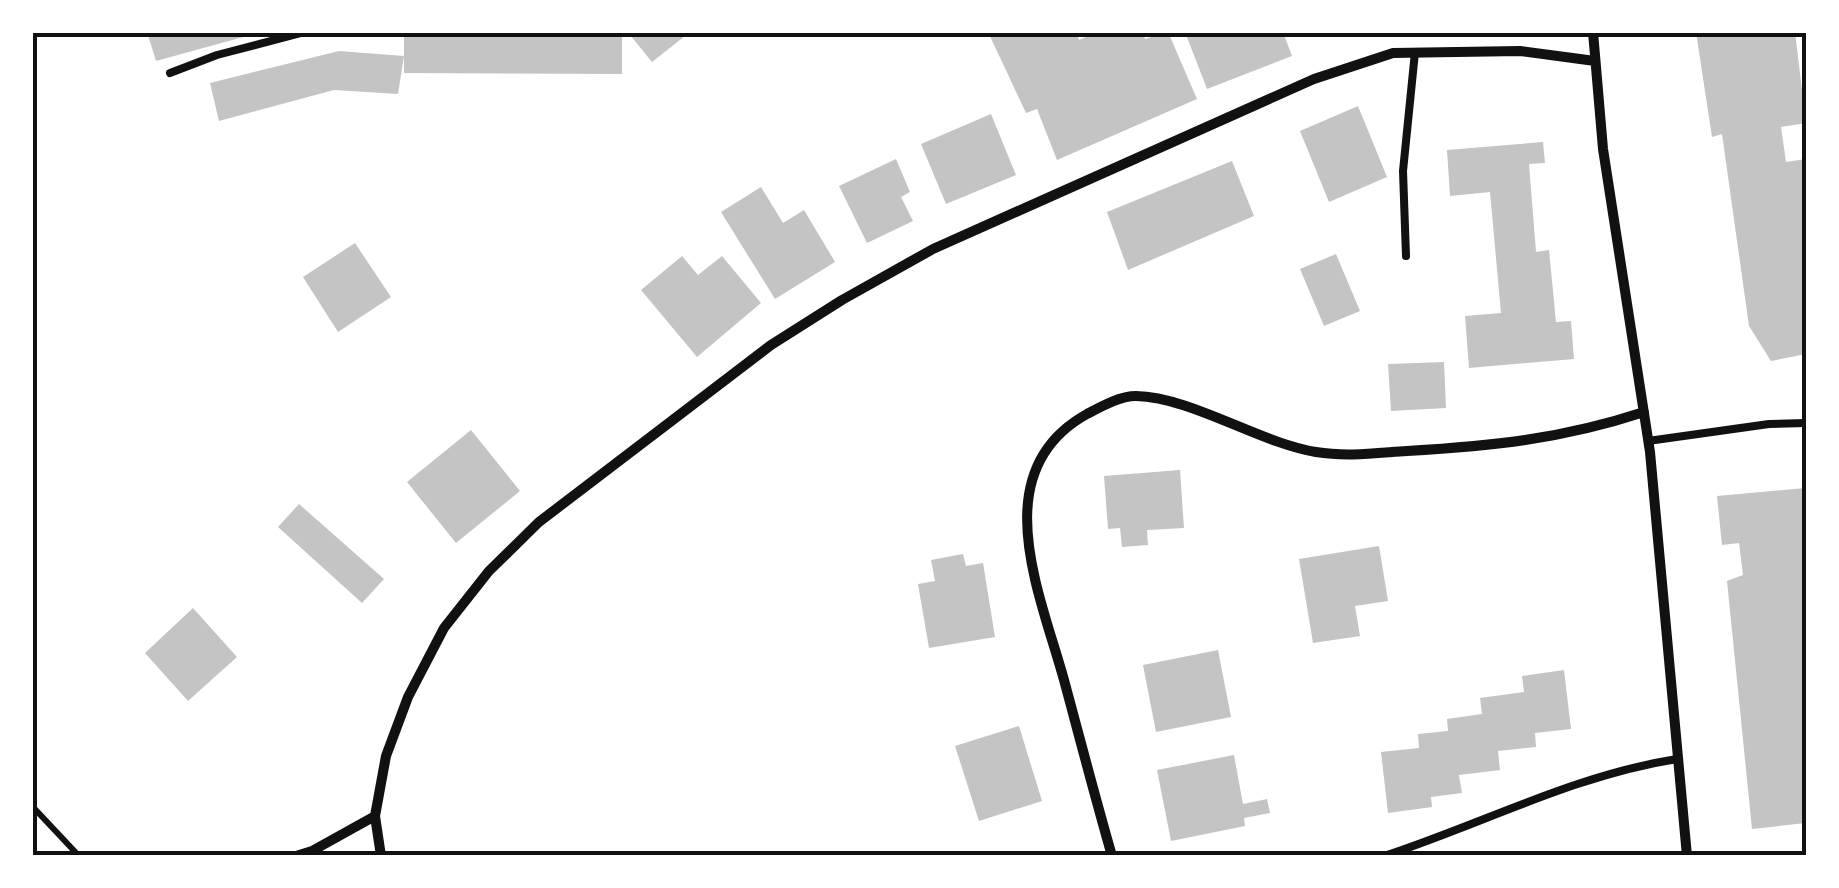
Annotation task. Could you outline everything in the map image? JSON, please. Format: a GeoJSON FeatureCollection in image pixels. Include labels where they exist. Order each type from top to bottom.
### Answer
{"type":"FeatureCollection","features":[{"type":"Feature","properties":{"kind":"street"},"geometry":{"type":"LineString","coordinates":[[1594,32],[1603,150],[1648,441],[1687,856]]}},
{"type":"Feature","properties":{"kind":"street"},"geometry":{"type":"LineString","coordinates":[[381,856],[375,816],[386,756],[408,696],[444,628],[489,571],[539,522],[771,345],[932,249],[1314,78],[1393,54],[1415,52],[1520,51],[1594,60]]}},
{"type":"Feature","properties":{"kind":"street"},"geometry":{"type":"LineString","coordinates":[[1112,856],[1037,589],[1026,534],[1033,477],[1058,433],[1094,410],[1130,396],[1162,400],[1313,452],[1350,456],[1482,448],[1592,429],[1644,412]]}},
{"type":"Feature","properties":{"kind":"street"},"geometry":{"type":"LineString","coordinates":[[296,856],[375,816]]}},
{"type":"Feature","properties":{"kind":"lane"},"geometry":{"type":"LineString","coordinates":[[170,74],[217,55],[305,32]]}},
{"type":"Feature","properties":{"kind":"lane"},"geometry":{"type":"LineString","coordinates":[[1406,256],[1403,171],[1406,109],[1415,52]]}},
{"type":"Feature","properties":{"kind":"lane"},"geometry":{"type":"LineString","coordinates":[[1648,441],[1769,424],[1806,423]]}},
{"type":"Feature","properties":{"kind":"lane"},"geometry":{"type":"LineString","coordinates":[[1387,855],[1581,783],[1643,764],[1677,759]]}},
{"type":"Feature","properties":{"kind":"path"},"geometry":{"type":"LineString","coordinates":[[32,806],[79,856]]}},
{"type":"Feature","properties":{"kind":"building"},"geometry":{"type":"Polygon","coordinates":[[[690,32],[652,62],[630,35],[690,32]]]}},
{"type":"Feature","properties":{"kind":"building"},"geometry":{"type":"Polygon","coordinates":[[[988,32],[1076,32],[1079,40],[1097,32],[1143,32],[1145,39],[1168,32],[1197,99],[1057,160],[1037,109],[1026,113],[988,32]]]}},
{"type":"Feature","properties":{"kind":"building"},"geometry":{"type":"Polygon","coordinates":[[[1185,32],[1283,32],[1292,56],[1207,89],[1185,32]]]}},
{"type":"Feature","properties":{"kind":"building"},"geometry":{"type":"Polygon","coordinates":[[[1696,32],[1795,32],[1806,123],[1781,127],[1786,162],[1806,159],[1806,354],[1771,361],[1749,326],[1722,134],[1712,137],[1696,32]]]}},
{"type":"Feature","properties":{"kind":"building"},"geometry":{"type":"Polygon","coordinates":[[[254,34],[156,61],[148,35],[254,34]]]}},
{"type":"Feature","properties":{"kind":"building"},"geometry":{"type":"Polygon","coordinates":[[[404,35],[622,35],[622,74],[404,73],[404,35]]]}},
{"type":"Feature","properties":{"kind":"building"},"geometry":{"type":"Polygon","coordinates":[[[339,51],[404,56],[398,94],[334,90],[219,121],[210,83],[339,51]]]}},
{"type":"Feature","properties":{"kind":"building"},"geometry":{"type":"Polygon","coordinates":[[[1358,106],[1387,177],[1329,202],[1300,131],[1358,106]]]}},
{"type":"Feature","properties":{"kind":"building"},"geometry":{"type":"Polygon","coordinates":[[[991,114],[1016,175],[946,204],[921,144],[991,114]]]}},
{"type":"Feature","properties":{"kind":"building"},"geometry":{"type":"Polygon","coordinates":[[[1543,142],[1545,163],[1529,164],[1536,252],[1549,250],[1556,322],[1571,321],[1574,359],[1469,368],[1465,316],[1501,313],[1490,192],[1450,196],[1447,150],[1543,142]]]}},
{"type":"Feature","properties":{"kind":"building"},"geometry":{"type":"Polygon","coordinates":[[[896,159],[910,192],[901,197],[913,221],[867,243],[839,186],[896,159]]]}},
{"type":"Feature","properties":{"kind":"building"},"geometry":{"type":"Polygon","coordinates":[[[1232,161],[1254,216],[1128,270],[1107,212],[1232,161]]]}},
{"type":"Feature","properties":{"kind":"building"},"geometry":{"type":"Polygon","coordinates":[[[761,187],[783,223],[804,210],[835,262],[775,299],[721,212],[761,187]]]}},
{"type":"Feature","properties":{"kind":"building"},"geometry":{"type":"Polygon","coordinates":[[[355,243],[391,297],[338,332],[303,277],[355,243]]]}},
{"type":"Feature","properties":{"kind":"building"},"geometry":{"type":"Polygon","coordinates":[[[1336,254],[1360,311],[1324,326],[1300,269],[1336,254]]]}},
{"type":"Feature","properties":{"kind":"building"},"geometry":{"type":"Polygon","coordinates":[[[682,256],[698,275],[722,256],[761,303],[697,357],[641,290],[682,256]]]}},
{"type":"Feature","properties":{"kind":"building"},"geometry":{"type":"Polygon","coordinates":[[[1444,362],[1446,408],[1391,411],[1388,364],[1444,362]]]}},
{"type":"Feature","properties":{"kind":"building"},"geometry":{"type":"Polygon","coordinates":[[[471,430],[520,491],[456,543],[407,482],[471,430]]]}},
{"type":"Feature","properties":{"kind":"building"},"geometry":{"type":"Polygon","coordinates":[[[1180,470],[1184,528],[1147,530],[1148,545],[1122,547],[1120,528],[1108,529],[1104,476],[1180,470]]]}},
{"type":"Feature","properties":{"kind":"building"},"geometry":{"type":"Polygon","coordinates":[[[1806,488],[1806,823],[1752,829],[1727,581],[1743,575],[1739,543],[1722,545],[1717,496],[1806,488]]]}},
{"type":"Feature","properties":{"kind":"building"},"geometry":{"type":"Polygon","coordinates":[[[299,504],[384,579],[362,603],[278,527],[299,504]]]}},
{"type":"Feature","properties":{"kind":"building"},"geometry":{"type":"Polygon","coordinates":[[[1379,546],[1388,601],[1355,606],[1360,636],[1313,643],[1299,559],[1379,546]]]}},
{"type":"Feature","properties":{"kind":"building"},"geometry":{"type":"Polygon","coordinates":[[[963,554],[966,566],[983,563],[995,637],[929,648],[918,584],[935,581],[931,560],[963,554]]]}},
{"type":"Feature","properties":{"kind":"building"},"geometry":{"type":"Polygon","coordinates":[[[193,608],[237,657],[188,701],[145,653],[193,608]]]}},
{"type":"Feature","properties":{"kind":"building"},"geometry":{"type":"Polygon","coordinates":[[[1218,650],[1231,717],[1156,732],[1143,665],[1218,650]]]}},
{"type":"Feature","properties":{"kind":"building"},"geometry":{"type":"Polygon","coordinates":[[[1564,670],[1571,729],[1535,733],[1536,747],[1498,751],[1500,770],[1459,775],[1462,793],[1431,797],[1432,807],[1388,813],[1381,752],[1419,748],[1418,734],[1448,731],[1447,719],[1482,714],[1480,698],[1524,692],[1522,676],[1564,670]]]}},
{"type":"Feature","properties":{"kind":"building"},"geometry":{"type":"Polygon","coordinates":[[[1019,726],[1042,801],[979,821],[955,746],[1019,726]]]}},
{"type":"Feature","properties":{"kind":"building"},"geometry":{"type":"Polygon","coordinates":[[[1234,755],[1243,804],[1267,799],[1270,813],[1244,818],[1245,826],[1171,841],[1157,770],[1234,755]]]}}]}
